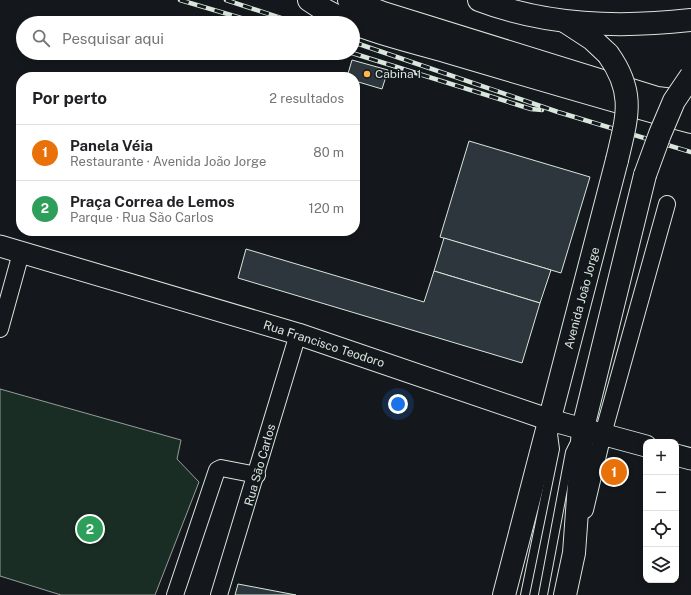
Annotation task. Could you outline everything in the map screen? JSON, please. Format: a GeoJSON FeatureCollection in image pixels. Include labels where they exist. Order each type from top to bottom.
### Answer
{"type":"FeatureCollection","features":[{"type":"Feature","properties":{"kind":"main road"},"geometry":{"type":"LineString","coordinates":[[309,0],[339,16]]}},
{"type":"Feature","properties":{"kind":"main road"},"geometry":{"type":"LineString","coordinates":[[349,0],[383,13],[657,98],[691,102]]}},
{"type":"Feature","properties":{"kind":"main road"},"geometry":{"type":"LineString","coordinates":[[479,0],[505,10],[566,22],[636,24],[691,20]]}},
{"type":"Feature","properties":{"kind":"main road","name":"Avenida João Jorge"},"geometry":{"type":"LineString","coordinates":[[504,595],[627,119],[628,103],[624,81],[619,69],[608,54],[592,39],[566,22]]}},
{"type":"Feature","properties":{"kind":"main road"},"geometry":{"type":"LineString","coordinates":[[360,24],[592,95],[691,122]]}},
{"type":"Feature","properties":{"kind":"main road"},"geometry":{"type":"LineString","coordinates":[[565,595],[574,553],[593,431],[645,175],[674,101],[691,76]]}},
{"type":"Feature","properties":{"kind":"street"},"geometry":{"type":"LineString","coordinates":[[593,431],[667,204]]}},
{"type":"Feature","properties":{"kind":"street","name":"Rua Francisco Teodoro"},"geometry":{"type":"LineString","coordinates":[[0,246],[298,334],[550,420],[643,445]]}},
{"type":"Feature","properties":{"kind":"street"},"geometry":{"type":"LineString","coordinates":[[0,329],[21,252]]}},
{"type":"Feature","properties":{"kind":"street","name":"Rua São Carlos"},"geometry":{"type":"LineString","coordinates":[[219,595],[257,475],[298,334]]}},
{"type":"Feature","properties":{"kind":"street"},"geometry":{"type":"LineString","coordinates":[[679,456],[691,459]]}},
{"type":"Feature","properties":{"kind":"street"},"geometry":{"type":"LineString","coordinates":[[175,595],[217,470],[221,468],[257,475]]}},
{"type":"Feature","properties":{"kind":"lane"},"geometry":{"type":"LineString","coordinates":[[525,595],[555,449],[550,420]]}},
{"type":"Feature","properties":{"kind":"lane"},"geometry":{"type":"LineString","coordinates":[[543,595],[570,452],[593,431]]}},
{"type":"Feature","properties":{"kind":"green space"},"geometry":{"type":"Polygon","coordinates":[[[0,389],[181,440],[177,459],[199,482],[155,595],[61,595],[0,576],[0,389]]]}},
{"type":"Feature","properties":{"kind":"building","name":"Cabina 1"},"geometry":{"type":"Polygon","coordinates":[[[352,60],[388,70],[382,89],[360,82],[360,72],[348,72],[352,60]]]}},
{"type":"Feature","properties":{"kind":"building"},"geometry":{"type":"Polygon","coordinates":[[[469,141],[590,177],[561,273],[440,237],[469,141]]]}},
{"type":"Feature","properties":{"kind":"building"},"geometry":{"type":"Polygon","coordinates":[[[444,238],[551,270],[540,303],[434,271],[444,238]]]}},
{"type":"Feature","properties":{"kind":"building"},"geometry":{"type":"Polygon","coordinates":[[[246,249],[424,302],[434,271],[540,303],[522,363],[238,278],[246,249]]]}},
{"type":"Feature","properties":{"kind":"building"},"geometry":{"type":"Polygon","coordinates":[[[238,584],[296,595],[235,595],[238,584]]]}},
{"type":"Feature","properties":{"kind":"railway"},"geometry":{"type":"LineString","coordinates":[[180,0],[234,16]]}},
{"type":"Feature","properties":{"kind":"railway"},"geometry":{"type":"LineString","coordinates":[[226,0],[275,16]]}},
{"type":"Feature","properties":{"kind":"railway"},"geometry":{"type":"LineString","coordinates":[[360,44],[558,112],[691,152]]}},
{"type":"Feature","properties":{"kind":"railway"},"geometry":{"type":"LineString","coordinates":[[360,56],[531,109],[542,110]]}},
{"type":"Feature","properties":{"kind":"place","name":"Cabina 1"},"geometry":{"type":"Point","coordinates":[367,74]}},
{"type":"Feature","properties":{"kind":"place","name":"Panela Véia"},"geometry":{"type":"Point","coordinates":[614,472]}},
{"type":"Feature","properties":{"kind":"place","name":"Praça Correa de Lemos"},"geometry":{"type":"Point","coordinates":[90,529]}}]}
